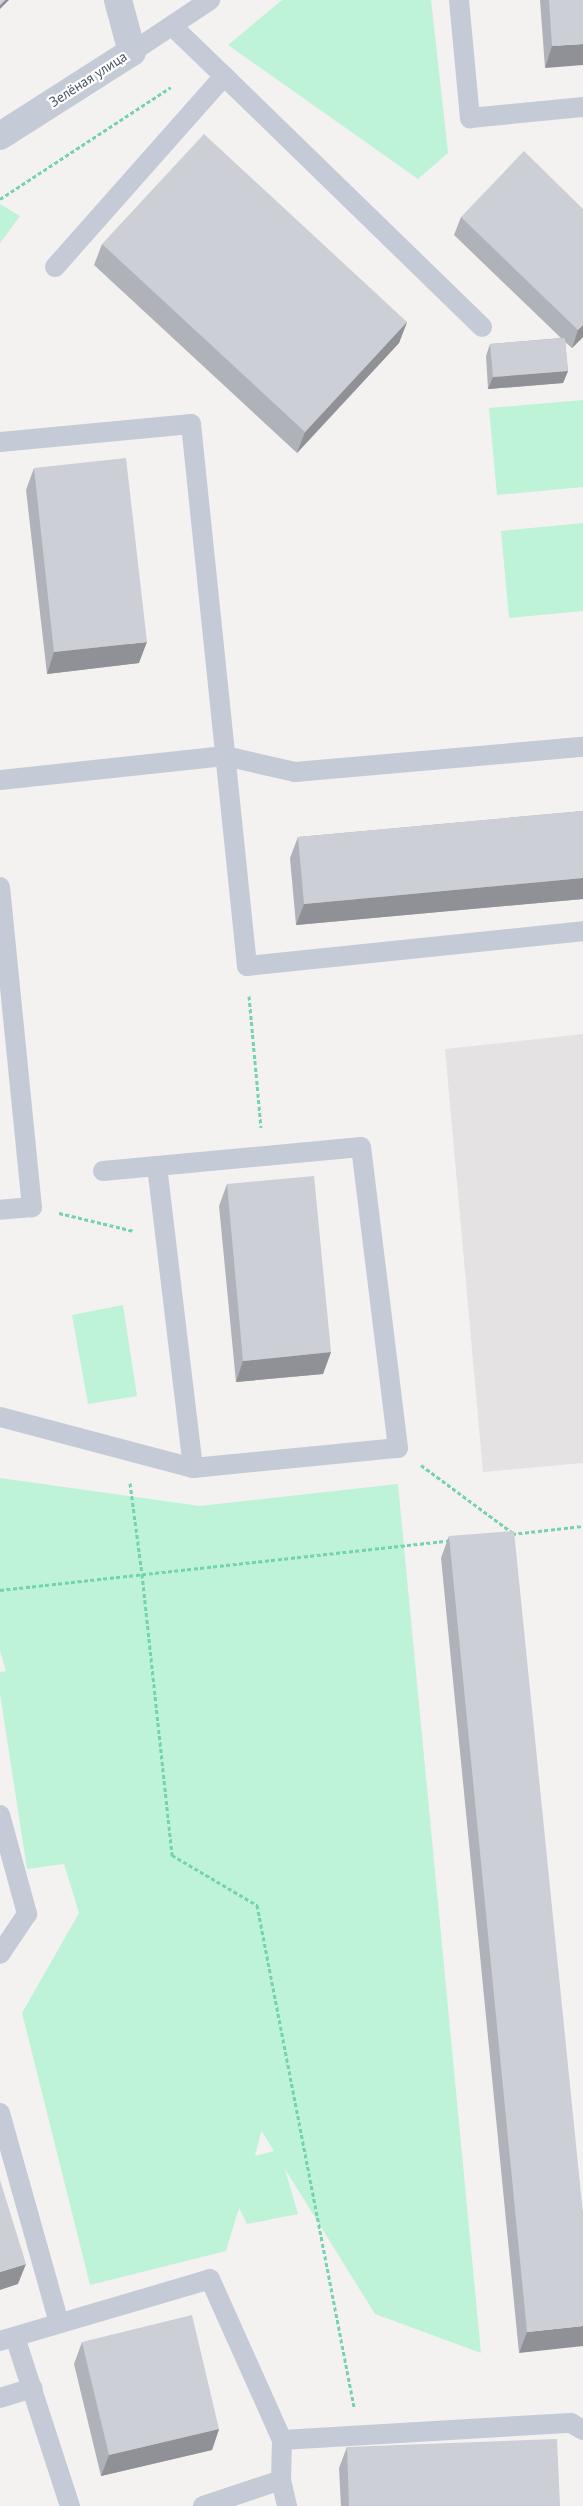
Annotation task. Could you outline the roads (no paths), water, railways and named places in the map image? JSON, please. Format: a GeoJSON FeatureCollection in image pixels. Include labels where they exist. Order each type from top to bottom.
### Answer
{"type":"FeatureCollection","features":[{"type":"Feature","properties":{"kind":"street","name":"Зелёная улица"},"geometry":{"type":"LineString","coordinates":[[0,136],[132,52],[118,0]]}},
{"type":"Feature","properties":{"kind":"lane"},"geometry":{"type":"LineString","coordinates":[[132,52],[210,0]]}},
{"type":"Feature","properties":{"kind":"lane"},"geometry":{"type":"LineString","coordinates":[[459,0],[470,118],[583,107]]}},
{"type":"Feature","properties":{"kind":"lane"},"geometry":{"type":"LineString","coordinates":[[172,26],[482,327]]}},
{"type":"Feature","properties":{"kind":"lane"},"geometry":{"type":"LineString","coordinates":[[55,267],[224,76]]}},
{"type":"Feature","properties":{"kind":"lane"},"geometry":{"type":"LineString","coordinates":[[0,442],[191,424],[247,966],[583,931]]}},
{"type":"Feature","properties":{"kind":"lane"},"geometry":{"type":"LineString","coordinates":[[0,780],[225,756],[295,772],[583,746]]}},
{"type":"Feature","properties":{"kind":"lane"},"geometry":{"type":"LineString","coordinates":[[0,887],[32,1207],[0,1210]]}},
{"type":"Feature","properties":{"kind":"lane"},"geometry":{"type":"LineString","coordinates":[[0,1418],[193,1468],[398,1448],[361,1147],[102,1171]]}},
{"type":"Feature","properties":{"kind":"lane"},"geometry":{"type":"LineString","coordinates":[[157,1166],[193,1468]]}},
{"type":"Feature","properties":{"kind":"lane"},"geometry":{"type":"LineString","coordinates":[[0,1815],[27,1914],[0,1954]]}},
{"type":"Feature","properties":{"kind":"lane"},"geometry":{"type":"LineString","coordinates":[[0,2113],[59,2324]]}},
{"type":"Feature","properties":{"kind":"lane"},"geometry":{"type":"LineString","coordinates":[[70,2506],[32,2388],[7,2339],[210,2279],[282,2440],[281,2480],[287,2506]]}},
{"type":"Feature","properties":{"kind":"lane"},"geometry":{"type":"LineString","coordinates":[[0,2398],[32,2388]]}},
{"type":"Feature","properties":{"kind":"lane"},"geometry":{"type":"LineString","coordinates":[[282,2440],[571,2423],[583,2430]]}},
{"type":"Feature","properties":{"kind":"lane"},"geometry":{"type":"LineString","coordinates":[[204,2506],[281,2480]]}}]}
